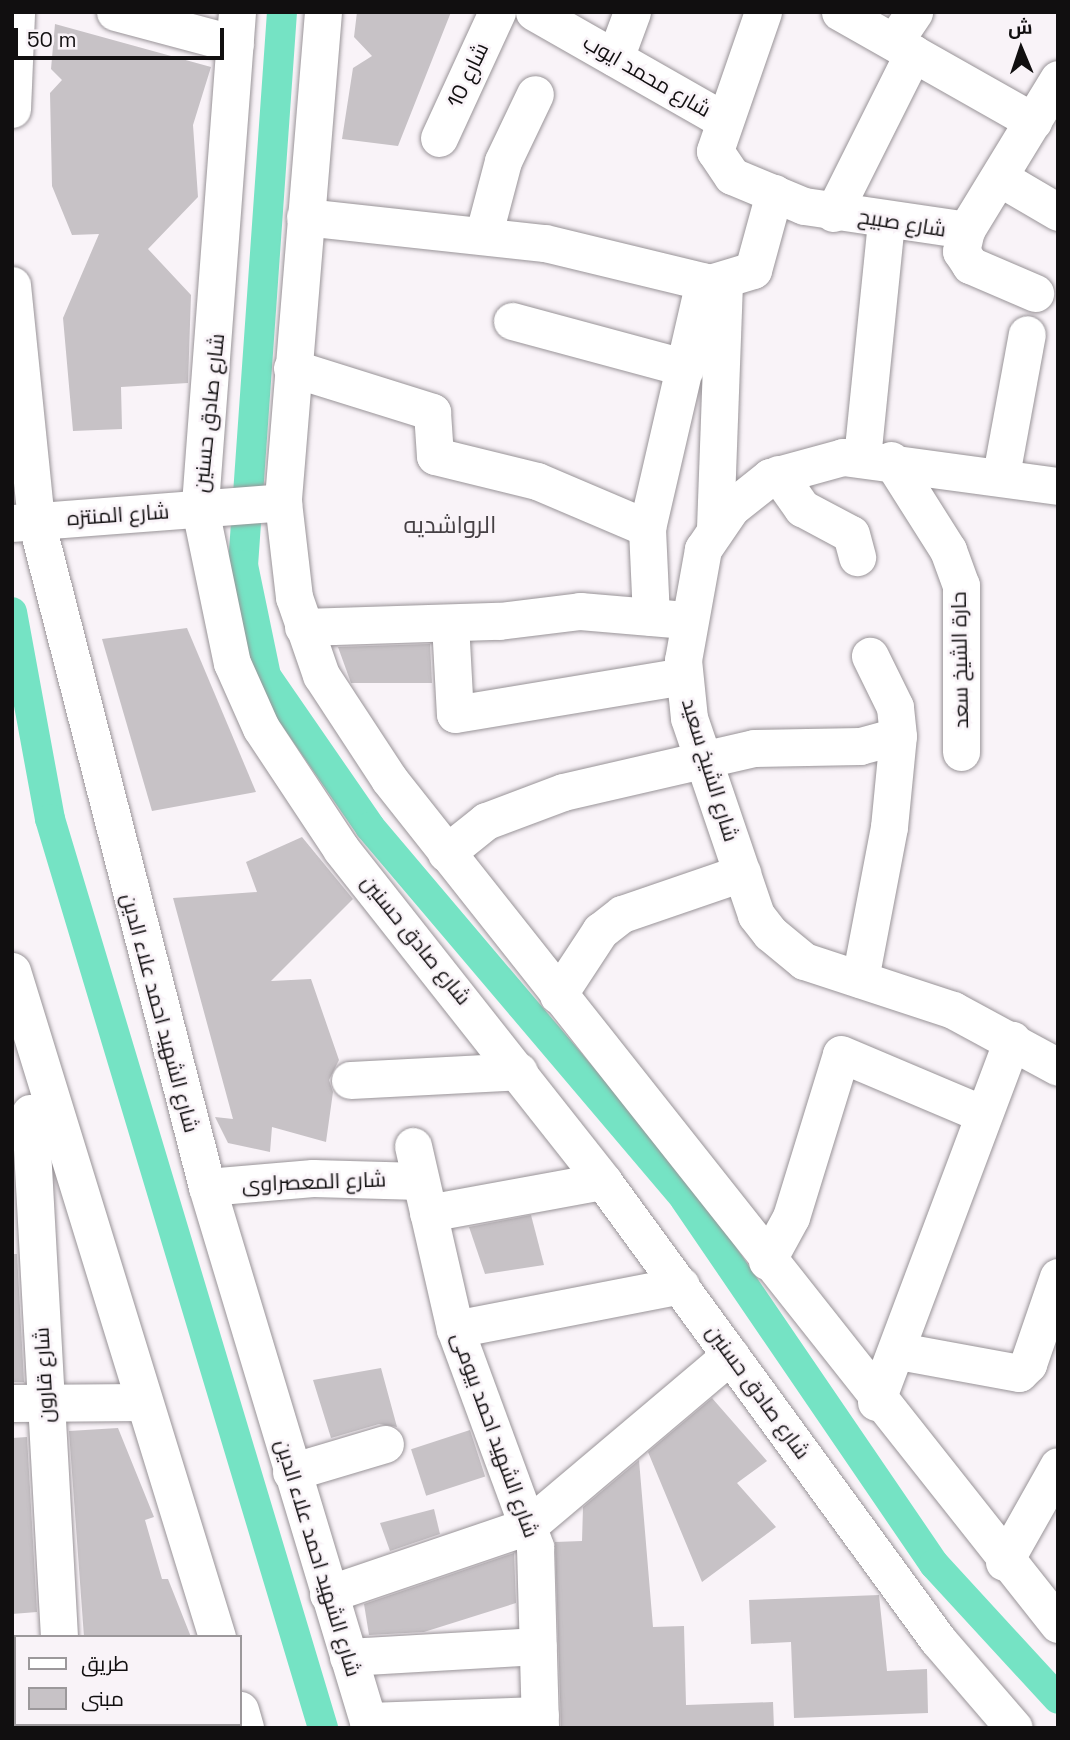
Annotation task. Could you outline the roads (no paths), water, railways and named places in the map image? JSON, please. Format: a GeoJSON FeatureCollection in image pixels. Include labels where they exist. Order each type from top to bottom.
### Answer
{"type":"FeatureCollection","features":[{"type":"Feature","properties":{"kind":"street"},"geometry":{"type":"LineString","coordinates":[[12,109],[16,12]]}},
{"type":"Feature","properties":{"kind":"street"},"geometry":{"type":"LineString","coordinates":[[115,12],[236,28]]}},
{"type":"Feature","properties":{"kind":"street"},"geometry":{"type":"LineString","coordinates":[[323,12],[292,368],[275,503],[303,627],[340,712],[446,853],[876,1402],[1004,1562],[1058,1624]]}},
{"type":"Feature","properties":{"kind":"street","name":"شارع 10"},"geometry":{"type":"LineString","coordinates":[[439,138],[497,12]]}},
{"type":"Feature","properties":{"kind":"street","name":"شارع محمد ايوب"},"geometry":{"type":"LineString","coordinates":[[534,12],[723,120]]}},
{"type":"Feature","properties":{"kind":"street"},"geometry":{"type":"LineString","coordinates":[[615,58],[632,12]]}},
{"type":"Feature","properties":{"kind":"street","name":"شارع صبيح"},"geometry":{"type":"LineString","coordinates":[[763,12],[723,120],[715,151],[721,166],[774,193],[833,213],[966,230],[1048,103]]}},
{"type":"Feature","properties":{"kind":"street"},"geometry":{"type":"LineString","coordinates":[[840,12],[903,48],[1048,103]]}},
{"type":"Feature","properties":{"kind":"street"},"geometry":{"type":"LineString","coordinates":[[833,213],[903,48],[914,12]]}},
{"type":"Feature","properties":{"kind":"street","name":"شارع صادق حسنين"},"geometry":{"type":"LineString","coordinates":[[236,28],[215,366],[212,507],[232,663],[261,728],[341,849],[520,1071],[681,1285],[938,1640],[1014,1728]]}},
{"type":"Feature","properties":{"kind":"street"},"geometry":{"type":"LineString","coordinates":[[484,233],[503,160],[535,94]]}},
{"type":"Feature","properties":{"kind":"street"},"geometry":{"type":"LineString","coordinates":[[1000,177],[1058,212]]}},
{"type":"Feature","properties":{"kind":"street"},"geometry":{"type":"LineString","coordinates":[[305,217],[484,233],[597,251],[714,282],[753,270],[774,193]]}},
{"type":"Feature","properties":{"kind":"street"},"geometry":{"type":"LineString","coordinates":[[876,459],[886,220]]}},
{"type":"Feature","properties":{"kind":"street"},"geometry":{"type":"LineString","coordinates":[[966,230],[961,251],[970,265],[1035,293]]}},
{"type":"Feature","properties":{"kind":"street"},"geometry":{"type":"LineString","coordinates":[[303,627],[450,623],[579,611],[669,618],[647,528],[686,368],[714,282]]}},
{"type":"Feature","properties":{"kind":"street"},"geometry":{"type":"LineString","coordinates":[[714,282],[715,528]]}},
{"type":"Feature","properties":{"kind":"street","name":"شارع الشهيد احمد علاء الدين"},"geometry":{"type":"LineString","coordinates":[[12,285],[22,522],[207,1187],[369,1724]]}},
{"type":"Feature","properties":{"kind":"street"},"geometry":{"type":"LineString","coordinates":[[512,321],[686,368]]}},
{"type":"Feature","properties":{"kind":"street"},"geometry":{"type":"LineString","coordinates":[[1001,474],[1027,334]]}},
{"type":"Feature","properties":{"kind":"street"},"geometry":{"type":"LineString","coordinates":[[292,368],[432,412],[435,456],[537,481],[647,528]]}},
{"type":"Feature","properties":{"kind":"street","name":"شارع الشيخ سعيد"},"geometry":{"type":"LineString","coordinates":[[1058,486],[1001,474],[876,459],[818,460],[778,474],[749,491],[715,528],[695,575],[669,618],[703,757],[742,873],[757,915],[786,949],[823,970],[943,1006],[1012,1040],[1058,1067]]}},
{"type":"Feature","properties":{"kind":"street","name":"حارة الشيخ سعد"},"geometry":{"type":"LineString","coordinates":[[876,459],[948,550],[961,584],[961,752]]}},
{"type":"Feature","properties":{"kind":"street"},"geometry":{"type":"LineString","coordinates":[[778,474],[802,508],[851,534],[858,557]]}},
{"type":"Feature","properties":{"kind":"street","name":"شارع المنتزه"},"geometry":{"type":"LineString","coordinates":[[22,522],[275,503]]}},
{"type":"Feature","properties":{"kind":"street"},"geometry":{"type":"LineString","coordinates":[[450,623],[455,714],[684,676]]}},
{"type":"Feature","properties":{"kind":"street"},"geometry":{"type":"LineString","coordinates":[[860,979],[889,827],[898,736],[895,707],[870,656]]}},
{"type":"Feature","properties":{"kind":"street"},"geometry":{"type":"LineString","coordinates":[[446,853],[486,821],[520,805],[703,757],[796,744],[860,746],[898,736]]}},
{"type":"Feature","properties":{"kind":"street"},"geometry":{"type":"LineString","coordinates":[[558,995],[600,931],[622,914],[742,873]]}},
{"type":"Feature","properties":{"kind":"street"},"geometry":{"type":"LineString","coordinates":[[12,971],[33,1113],[144,1402],[216,1635]]}},
{"type":"Feature","properties":{"kind":"street"},"geometry":{"type":"LineString","coordinates":[[876,1402],[899,1351],[1012,1040]]}},
{"type":"Feature","properties":{"kind":"street"},"geometry":{"type":"LineString","coordinates":[[766,1261],[791,1217],[841,1054],[983,1114]]}},
{"type":"Feature","properties":{"kind":"street"},"geometry":{"type":"LineString","coordinates":[[350,1080],[520,1071]]}},
{"type":"Feature","properties":{"kind":"street","name":"شارع قارون"},"geometry":{"type":"LineString","coordinates":[[33,1113],[29,1403],[59,1635]]}},
{"type":"Feature","properties":{"kind":"street","name":"شارع الشهيد احمد بيومى"},"geometry":{"type":"LineString","coordinates":[[413,1146],[455,1329],[528,1525],[539,1571],[540,1721]]}},
{"type":"Feature","properties":{"kind":"street","name":"شارع المعصراوى"},"geometry":{"type":"LineString","coordinates":[[207,1187],[313,1178],[425,1197],[603,1181]]}},
{"type":"Feature","properties":{"kind":"street"},"geometry":{"type":"LineString","coordinates":[[899,1351],[1019,1373],[1028,1364],[1058,1277]]}},
{"type":"Feature","properties":{"kind":"street"},"geometry":{"type":"LineString","coordinates":[[455,1329],[681,1285]]}},
{"type":"Feature","properties":{"kind":"street"},"geometry":{"type":"LineString","coordinates":[[328,1594],[528,1525],[730,1355]]}},
{"type":"Feature","properties":{"kind":"street"},"geometry":{"type":"LineString","coordinates":[[29,1403],[144,1402]]}},
{"type":"Feature","properties":{"kind":"street"},"geometry":{"type":"LineString","coordinates":[[291,1472],[385,1444]]}},
{"type":"Feature","properties":{"kind":"street"},"geometry":{"type":"LineString","coordinates":[[1004,1562],[1058,1466]]}},
{"type":"Feature","properties":{"kind":"street"},"geometry":{"type":"LineString","coordinates":[[348,1657],[538,1646]]}},
{"type":"Feature","properties":{"kind":"street"},"geometry":{"type":"LineString","coordinates":[[369,1724],[540,1721]]}},
{"type":"Feature","properties":{"kind":"waterway"},"geometry":{"type":"LineString","coordinates":[[282,12],[243,565],[266,676],[370,827],[685,1199],[934,1564],[1058,1699]]}},
{"type":"Feature","properties":{"kind":"waterway"},"geometry":{"type":"LineString","coordinates":[[12,612],[50,819],[323,1728]]}},
{"type":"Feature","properties":{"kind":"district","name":"الرواشديه"},"geometry":{"type":"Point","coordinates":[450,525]}}]}
